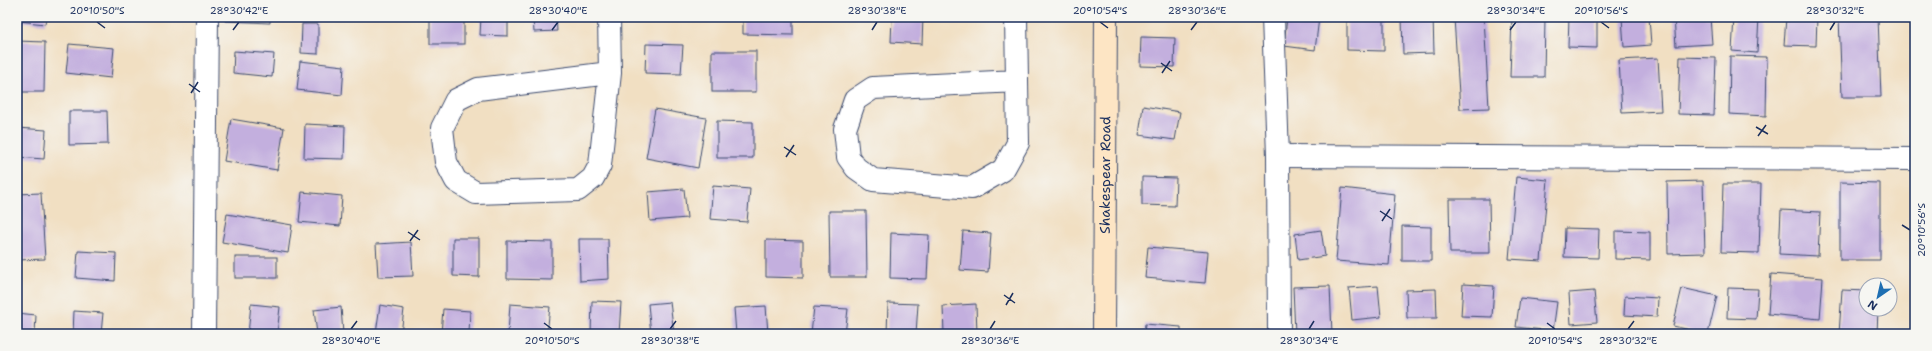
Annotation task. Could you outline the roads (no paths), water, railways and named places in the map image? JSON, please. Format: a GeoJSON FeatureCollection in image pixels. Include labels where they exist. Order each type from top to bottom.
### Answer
{"type":"FeatureCollection","features":[{"type":"Feature","properties":{"kind":"street"},"geometry":{"type":"LineString","coordinates":[[204,334],[207,17]]}},
{"type":"Feature","properties":{"kind":"street"},"geometry":{"type":"LineString","coordinates":[[609,17],[610,73],[600,165],[593,178],[578,190],[476,193],[456,181],[446,162],[442,128],[456,100],[478,89],[610,73]]}},
{"type":"Feature","properties":{"kind":"street"},"geometry":{"type":"LineString","coordinates":[[1016,17],[1018,81],[1018,143],[1003,170],[972,188],[873,180],[856,168],[848,157],[845,129],[855,100],[873,88],[1018,81]]}},
{"type":"Feature","properties":{"kind":"street","name":"Shakespear Road"},"geometry":{"type":"LineString","coordinates":[[1104,334],[1106,17]]}},
{"type":"Feature","properties":{"kind":"street"},"geometry":{"type":"LineString","coordinates":[[1273,17],[1278,156],[1279,334]]}},
{"type":"Feature","properties":{"kind":"street"},"geometry":{"type":"LineString","coordinates":[[1278,156],[1915,159]]}}]}
